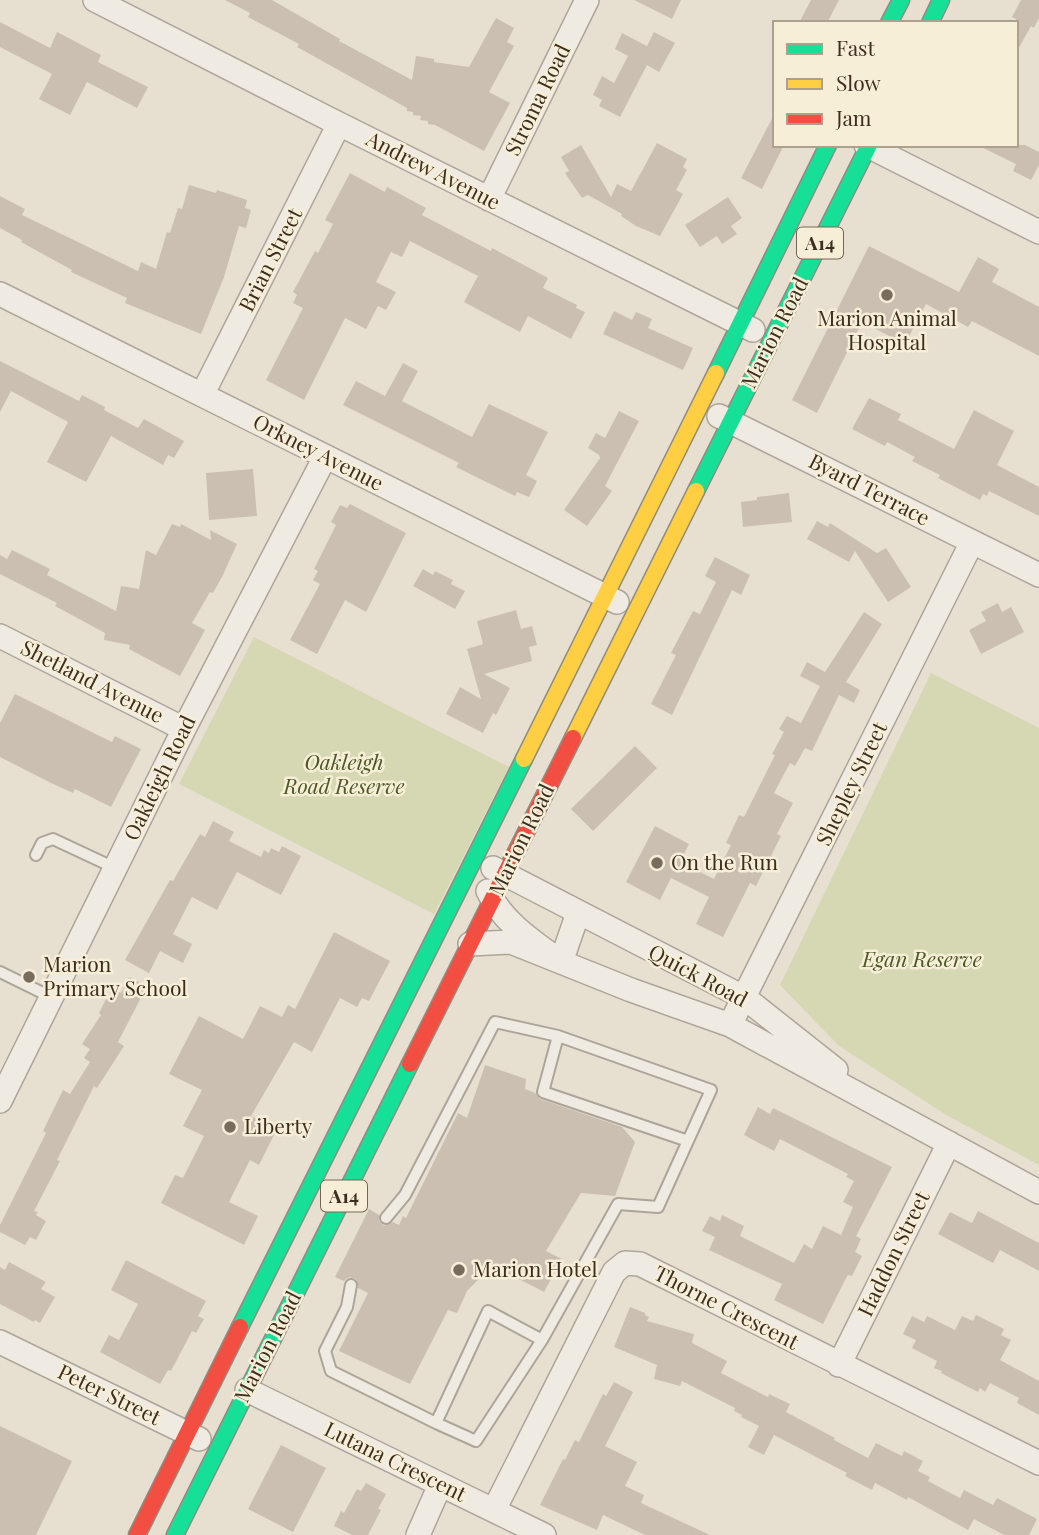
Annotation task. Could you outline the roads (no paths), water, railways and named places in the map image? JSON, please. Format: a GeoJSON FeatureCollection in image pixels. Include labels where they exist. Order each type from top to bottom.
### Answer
{"type":"FeatureCollection","features":[{"type":"Feature","properties":{"kind":"main road"},"geometry":{"type":"LineString","coordinates":[[891,21],[901,0]]}},
{"type":"Feature","properties":{"kind":"main road"},"geometry":{"type":"LineString","coordinates":[[931,21],[941,0]]}},
{"type":"Feature","properties":{"kind":"main road","name":"Marion Road"},"geometry":{"type":"LineString","coordinates":[[137,1535],[606,597],[827,147]]}},
{"type":"Feature","properties":{"kind":"main road","name":"Marion Road"},"geometry":{"type":"LineString","coordinates":[[174,1535],[867,147]]}},
{"type":"Feature","properties":{"kind":"street","name":"Andrew Avenue"},"geometry":{"type":"LineString","coordinates":[[96,0],[772,340]]}},
{"type":"Feature","properties":{"kind":"street","name":"Stroma Road"},"geometry":{"type":"LineString","coordinates":[[489,200],[587,0]]}},
{"type":"Feature","properties":{"kind":"street","name":"Brian Street"},"geometry":{"type":"LineString","coordinates":[[202,395],[339,124]]}},
{"type":"Feature","properties":{"kind":"street"},"geometry":{"type":"LineString","coordinates":[[869,147],[1039,232]]}},
{"type":"Feature","properties":{"kind":"street","name":"Orkney Avenue"},"geometry":{"type":"LineString","coordinates":[[0,294],[636,612]]}},
{"type":"Feature","properties":{"kind":"street","name":"Byard Terrace"},"geometry":{"type":"LineString","coordinates":[[699,405],[1039,575]]}},
{"type":"Feature","properties":{"kind":"street","name":"Oakleigh Road"},"geometry":{"type":"LineString","coordinates":[[0,1101],[184,729],[325,457]]}},
{"type":"Feature","properties":{"kind":"street","name":"Shepley Street"},"geometry":{"type":"LineString","coordinates":[[730,1025],[972,542]]}},
{"type":"Feature","properties":{"kind":"street","name":"Shetland Avenue"},"geometry":{"type":"LineString","coordinates":[[0,636],[184,729]]}},
{"type":"Feature","properties":{"kind":"street","name":"Quick Road"},"geometry":{"type":"LineString","coordinates":[[473,859],[745,998],[877,1103]]}},
{"type":"Feature","properties":{"kind":"street","name":"Quick Road"},"geometry":{"type":"LineString","coordinates":[[473,859],[492,900],[524,934],[561,962]]}},
{"type":"Feature","properties":{"kind":"street"},"geometry":{"type":"LineString","coordinates":[[561,962],[578,913]]}},
{"type":"Feature","properties":{"kind":"street","name":"Quick Road"},"geometry":{"type":"LineString","coordinates":[[470,944],[511,942],[730,1025],[1039,1192]]}},
{"type":"Feature","properties":{"kind":"street","name":"Haddon Street"},"geometry":{"type":"LineString","coordinates":[[839,1365],[949,1143]]}},
{"type":"Feature","properties":{"kind":"street","name":"Thorne Crescent"},"geometry":{"type":"LineString","coordinates":[[494,1510],[614,1272],[625,1264],[640,1264],[1039,1464]]}},
{"type":"Feature","properties":{"kind":"street","name":"Peter Street"},"geometry":{"type":"LineString","coordinates":[[0,1342],[218,1448]]}},
{"type":"Feature","properties":{"kind":"street","name":"Lutana Crescent"},"geometry":{"type":"LineString","coordinates":[[247,1390],[544,1535]]}},
{"type":"Feature","properties":{"kind":"street"},"geometry":{"type":"LineString","coordinates":[[418,1535],[440,1485]]}},
{"type":"Feature","properties":{"kind":"lane"},"geometry":{"type":"LineString","coordinates":[[36,855],[43,843],[53,839],[115,868]]}},
{"type":"Feature","properties":{"kind":"lane"},"geometry":{"type":"LineString","coordinates":[[0,972],[51,997]]}},
{"type":"Feature","properties":{"kind":"lane"},"geometry":{"type":"LineString","coordinates":[[351,1284],[347,1307],[325,1350],[331,1371],[476,1441],[542,1340],[618,1204],[658,1207],[711,1090],[558,1036],[495,1022],[405,1195],[386,1218]]}},
{"type":"Feature","properties":{"kind":"lane"},"geometry":{"type":"LineString","coordinates":[[558,1036],[543,1091],[688,1141]]}},
{"type":"Feature","properties":{"kind":"lane"},"geometry":{"type":"LineString","coordinates":[[436,1423],[488,1311],[542,1340]]}},
{"type":"Feature","properties":{"kind":"place","name":"Marion Animal Hospital"},"geometry":{"type":"Point","coordinates":[887,295]}},
{"type":"Feature","properties":{"kind":"place","name":"On the Run"},"geometry":{"type":"Point","coordinates":[657,863]}},
{"type":"Feature","properties":{"kind":"place","name":"Marion Primary School"},"geometry":{"type":"Point","coordinates":[29,977]}},
{"type":"Feature","properties":{"kind":"place","name":"Liberty"},"geometry":{"type":"Point","coordinates":[230,1127]}},
{"type":"Feature","properties":{"kind":"place","name":"Marion Hotel"},"geometry":{"type":"Point","coordinates":[459,1270]}},
{"type":"Feature","properties":{"kind":"park label","name":"Oakleigh Road Reserve"},"geometry":{"type":"Point","coordinates":[344,775]}},
{"type":"Feature","properties":{"kind":"park label","name":"Egan Reserve"},"geometry":{"type":"Point","coordinates":[922,960]}}]}
